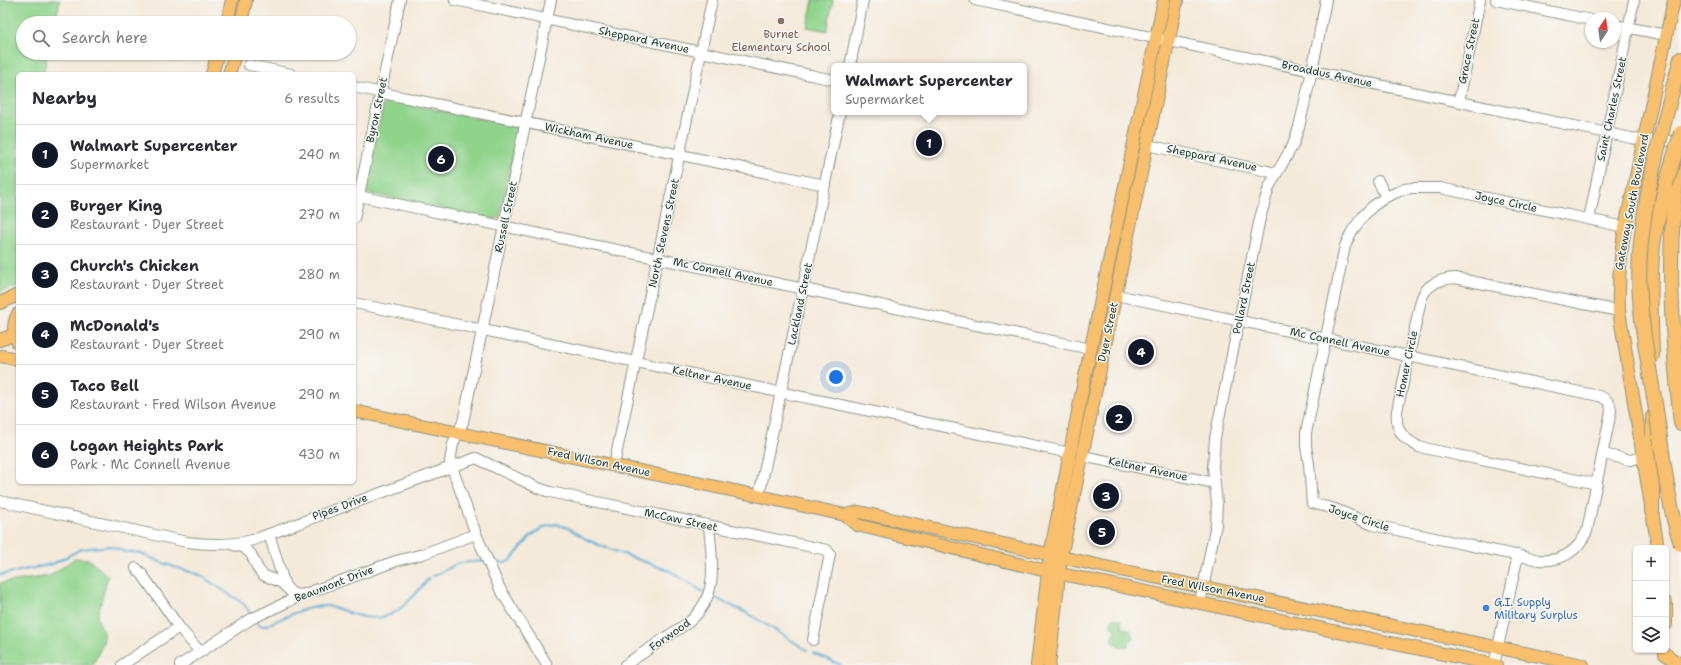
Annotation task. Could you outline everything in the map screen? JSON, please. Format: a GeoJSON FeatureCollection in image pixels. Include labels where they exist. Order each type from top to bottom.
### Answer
{"type":"FeatureCollection","features":[{"type":"Feature","properties":{"kind":"highway"},"geometry":{"type":"LineString","coordinates":[[1681,59],[1661,135],[1644,218],[1640,255],[1644,335],[1671,507],[1681,544]]}},
{"type":"Feature","properties":{"kind":"highway"},"geometry":{"type":"LineString","coordinates":[[1681,133],[1671,182],[1671,304],[1681,423]]}},
{"type":"Feature","properties":{"kind":"highway"},"geometry":{"type":"LineString","coordinates":[[1652,512],[1653,381],[1650,301],[1652,264],[1657,224],[1681,151]]}},
{"type":"Feature","properties":{"kind":"main road"},"geometry":{"type":"LineString","coordinates":[[229,16],[232,0]]}},
{"type":"Feature","properties":{"kind":"main road"},"geometry":{"type":"LineString","coordinates":[[243,16],[246,0]]}},
{"type":"Feature","properties":{"kind":"main road","name":"Dyer Street"},"geometry":{"type":"LineString","coordinates":[[1037,665],[1076,454],[1097,383],[1139,187],[1163,40],[1164,0]]}},
{"type":"Feature","properties":{"kind":"main road","name":"Dyer Street"},"geometry":{"type":"LineString","coordinates":[[1076,454],[1076,425],[1134,142],[1163,40],[1177,0]]}},
{"type":"Feature","properties":{"kind":"main road","name":"Gateway South Boulevard"},"geometry":{"type":"LineString","coordinates":[[1658,545],[1618,311],[1619,264],[1643,140],[1674,0]]}},
{"type":"Feature","properties":{"kind":"main road"},"geometry":{"type":"LineString","coordinates":[[213,72],[216,60]]}},
{"type":"Feature","properties":{"kind":"main road"},"geometry":{"type":"LineString","coordinates":[[230,72],[233,60]]}},
{"type":"Feature","properties":{"kind":"main road"},"geometry":{"type":"LineString","coordinates":[[1134,142],[1138,143],[1140,148],[1135,176],[1139,187]]}},
{"type":"Feature","properties":{"kind":"main road"},"geometry":{"type":"LineString","coordinates":[[1110,259],[1113,265],[1113,276],[1110,287],[1111,292],[1116,296]]}},
{"type":"Feature","properties":{"kind":"main road"},"geometry":{"type":"LineString","coordinates":[[0,303],[16,296]]}},
{"type":"Feature","properties":{"kind":"main road"},"geometry":{"type":"LineString","coordinates":[[16,319],[16,328]]}},
{"type":"Feature","properties":{"kind":"main road"},"geometry":{"type":"LineString","coordinates":[[0,332],[16,336]]}},
{"type":"Feature","properties":{"kind":"main road"},"geometry":{"type":"LineString","coordinates":[[0,340],[16,336]]}},
{"type":"Feature","properties":{"kind":"main road"},"geometry":{"type":"LineString","coordinates":[[1091,350],[1095,350],[1098,354],[1094,370],[1097,383]]}},
{"type":"Feature","properties":{"kind":"main road"},"geometry":{"type":"LineString","coordinates":[[0,356],[16,359]]}},
{"type":"Feature","properties":{"kind":"main road","name":"Fred Wilson Avenue"},"geometry":{"type":"LineString","coordinates":[[356,411],[845,515],[859,512],[1056,556],[1582,665]]}},
{"type":"Feature","properties":{"kind":"main road","name":"Fred Wilson Avenue"},"geometry":{"type":"LineString","coordinates":[[845,515],[857,525],[1053,572],[1495,665]]}},
{"type":"Feature","properties":{"kind":"main road","name":"Dyer Street"},"geometry":{"type":"LineString","coordinates":[[1049,665],[1053,572]]}},
{"type":"Feature","properties":{"kind":"main road"},"geometry":{"type":"LineString","coordinates":[[1664,656],[1681,665]]}},
{"type":"Feature","properties":{"kind":"street","name":"Byron Street"},"geometry":{"type":"LineString","coordinates":[[356,196],[400,0]]}},
{"type":"Feature","properties":{"kind":"street","name":"Sheppard Avenue"},"geometry":{"type":"LineString","coordinates":[[455,0],[831,79]]}},
{"type":"Feature","properties":{"kind":"street","name":"Russell Street"},"geometry":{"type":"LineString","coordinates":[[451,466],[450,462],[453,444],[463,422],[551,0]]}},
{"type":"Feature","properties":{"kind":"street","name":"North Stevens Street"},"geometry":{"type":"LineString","coordinates":[[614,465],[637,362],[712,0]]}},
{"type":"Feature","properties":{"kind":"street"},"geometry":{"type":"LineString","coordinates":[[851,63],[864,0]]}},
{"type":"Feature","properties":{"kind":"street","name":"Broaddus Avenue"},"geometry":{"type":"LineString","coordinates":[[975,0],[1017,4],[1163,40],[1643,140],[1681,141]]}},
{"type":"Feature","properties":{"kind":"street","name":"Pollard Street"},"geometry":{"type":"LineString","coordinates":[[1200,603],[1216,524],[1217,503],[1213,467],[1215,438],[1264,201],[1276,173],[1293,145],[1299,127],[1326,0]]}},
{"type":"Feature","properties":{"kind":"street","name":"Grace Street"},"geometry":{"type":"LineString","coordinates":[[1459,101],[1480,0]]}},
{"type":"Feature","properties":{"kind":"street"},"geometry":{"type":"LineString","coordinates":[[1496,0],[1585,19]]}},
{"type":"Feature","properties":{"kind":"street","name":"Saint Charles Street"},"geometry":{"type":"LineString","coordinates":[[1589,219],[1634,0]]}},
{"type":"Feature","properties":{"kind":"street"},"geometry":{"type":"LineString","coordinates":[[1621,26],[1666,35]]}},
{"type":"Feature","properties":{"kind":"street"},"geometry":{"type":"LineString","coordinates":[[249,65],[282,72]]}},
{"type":"Feature","properties":{"kind":"street","name":"Wickham Avenue"},"geometry":{"type":"LineString","coordinates":[[356,87],[825,185]]}},
{"type":"Feature","properties":{"kind":"street","name":"Lackland Street"},"geometry":{"type":"LineString","coordinates":[[759,496],[839,115]]}},
{"type":"Feature","properties":{"kind":"street","name":"Sheppard Avenue"},"geometry":{"type":"LineString","coordinates":[[1147,145],[1276,173]]}},
{"type":"Feature","properties":{"kind":"street"},"geometry":{"type":"LineString","coordinates":[[1378,181],[1386,197]]}},
{"type":"Feature","properties":{"kind":"street","name":"Joyce Circle"},"geometry":{"type":"LineString","coordinates":[[1610,403],[1611,411],[1587,531],[1576,548],[1564,557],[1548,560],[1518,555],[1373,525],[1335,509],[1312,503],[1306,433],[1325,339],[1345,246],[1352,231],[1373,206],[1386,197],[1401,190],[1413,188],[1440,188],[1625,227]]}},
{"type":"Feature","properties":{"kind":"street","name":"Mc Connell Avenue"},"geometry":{"type":"LineString","coordinates":[[356,196],[1091,350]]}},
{"type":"Feature","properties":{"kind":"street","name":"Homer Circle"},"geometry":{"type":"LineString","coordinates":[[1596,484],[1425,449],[1408,441],[1398,428],[1397,418],[1408,357],[1422,295],[1434,283],[1444,279],[1455,278],[1618,311]]}},
{"type":"Feature","properties":{"kind":"street","name":"Mc Connell Avenue"},"geometry":{"type":"LineString","coordinates":[[1116,296],[1599,396],[1610,403]]}},
{"type":"Feature","properties":{"kind":"street","name":"Keltner Avenue"},"geometry":{"type":"LineString","coordinates":[[356,303],[1215,483]]}},
{"type":"Feature","properties":{"kind":"street"},"geometry":{"type":"LineString","coordinates":[[1603,454],[1630,460],[1643,457]]}},
{"type":"Feature","properties":{"kind":"street","name":"McCaw Street"},"geometry":{"type":"LineString","coordinates":[[451,466],[476,458],[543,490],[829,551],[830,554],[813,640]]}},
{"type":"Feature","properties":{"kind":"street"},"geometry":{"type":"LineString","coordinates":[[451,466],[476,534],[502,594],[547,665]]}},
{"type":"Feature","properties":{"kind":"street","name":"Pipes Drive"},"geometry":{"type":"LineString","coordinates":[[0,501],[187,542],[227,544],[253,540],[451,466]]}},
{"type":"Feature","properties":{"kind":"street","name":"Forwood"},"geometry":{"type":"LineString","coordinates":[[626,665],[689,622],[703,605],[711,585],[712,578],[708,526]]}},
{"type":"Feature","properties":{"kind":"street"},"geometry":{"type":"LineString","coordinates":[[269,534],[285,586]]}},
{"type":"Feature","properties":{"kind":"street","name":"Beaumont Drive"},"geometry":{"type":"LineString","coordinates":[[180,665],[251,619],[302,596],[396,561],[423,554],[476,534]]}},
{"type":"Feature","properties":{"kind":"street","name":"Pipes Drive"},"geometry":{"type":"LineString","coordinates":[[227,544],[243,547],[251,554],[258,569],[263,575],[285,586],[293,594],[302,596]]}},
{"type":"Feature","properties":{"kind":"street"},"geometry":{"type":"LineString","coordinates":[[1495,665],[1497,647],[1518,555]]}},
{"type":"Feature","properties":{"kind":"street"},"geometry":{"type":"LineString","coordinates":[[136,568],[142,574],[179,627],[200,652]]}},
{"type":"Feature","properties":{"kind":"street"},"geometry":{"type":"LineString","coordinates":[[122,665],[179,627]]}},
{"type":"Feature","properties":{"kind":"green space"},"geometry":{"type":"Polygon","coordinates":[[[0,0],[60,0],[57,16],[16,16],[16,60],[46,60],[43,72],[16,72],[16,287],[0,292],[0,0]]]}},
{"type":"Feature","properties":{"kind":"green space"},"geometry":{"type":"Polygon","coordinates":[[[813,0],[833,0],[827,31],[807,27],[813,0]]]}},
{"type":"Feature","properties":{"kind":"green space"},"geometry":{"type":"Polygon","coordinates":[[[388,100],[515,126],[518,130],[500,217],[495,219],[367,193],[365,189],[384,103],[388,100]]]}},
{"type":"Feature","properties":{"kind":"green space"},"geometry":{"type":"Polygon","coordinates":[[[75,558],[88,559],[108,576],[97,618],[104,632],[103,643],[93,665],[0,665],[0,583],[50,576],[75,558]]]}},
{"type":"Feature","properties":{"kind":"green space"},"geometry":{"type":"Polygon","coordinates":[[[1113,618],[1121,620],[1122,627],[1130,630],[1133,637],[1128,646],[1120,647],[1113,642],[1113,635],[1116,631],[1110,625],[1113,618]]]}},
{"type":"Feature","properties":{"kind":"waterway"},"geometry":{"type":"LineString","coordinates":[[496,562],[503,563],[510,561],[531,536],[544,527],[556,524],[568,528],[601,546],[670,571],[705,593]]}},
{"type":"Feature","properties":{"kind":"waterway"},"geometry":{"type":"LineString","coordinates":[[0,575],[53,564],[81,549],[111,546],[126,552],[140,553],[165,564],[200,575],[244,604],[250,613]]}},
{"type":"Feature","properties":{"kind":"waterway"},"geometry":{"type":"LineString","coordinates":[[433,576],[459,563],[484,561]]}},
{"type":"Feature","properties":{"kind":"waterway"},"geometry":{"type":"LineString","coordinates":[[256,622],[261,626],[265,626],[286,616],[323,606],[340,609],[352,614],[369,618],[390,615],[406,604],[429,578]]}},
{"type":"Feature","properties":{"kind":"waterway"},"geometry":{"type":"LineString","coordinates":[[711,596],[749,614],[807,650]]}},
{"type":"Feature","properties":{"kind":"waterway"},"geometry":{"type":"LineString","coordinates":[[813,653],[841,665]]}},
{"type":"Feature","properties":{"kind":"place","name":"Burnet Elementary School"},"geometry":{"type":"Point","coordinates":[781,21]}},
{"type":"Feature","properties":{"kind":"place","name":"Walmart Supercenter"},"geometry":{"type":"Point","coordinates":[929,143]}},
{"type":"Feature","properties":{"kind":"place","name":"Logan Heights Park"},"geometry":{"type":"Point","coordinates":[441,159]}},
{"type":"Feature","properties":{"kind":"place","name":"McDonald's"},"geometry":{"type":"Point","coordinates":[1141,352]}},
{"type":"Feature","properties":{"kind":"place","name":"Burger King"},"geometry":{"type":"Point","coordinates":[1119,418]}},
{"type":"Feature","properties":{"kind":"place","name":"Church's Chicken"},"geometry":{"type":"Point","coordinates":[1106,496]}},
{"type":"Feature","properties":{"kind":"place","name":"Taco Bell"},"geometry":{"type":"Point","coordinates":[1102,532]}},
{"type":"Feature","properties":{"kind":"place","name":"G.I. Supply Military Surplus"},"geometry":{"type":"Point","coordinates":[1486,608]}}]}
